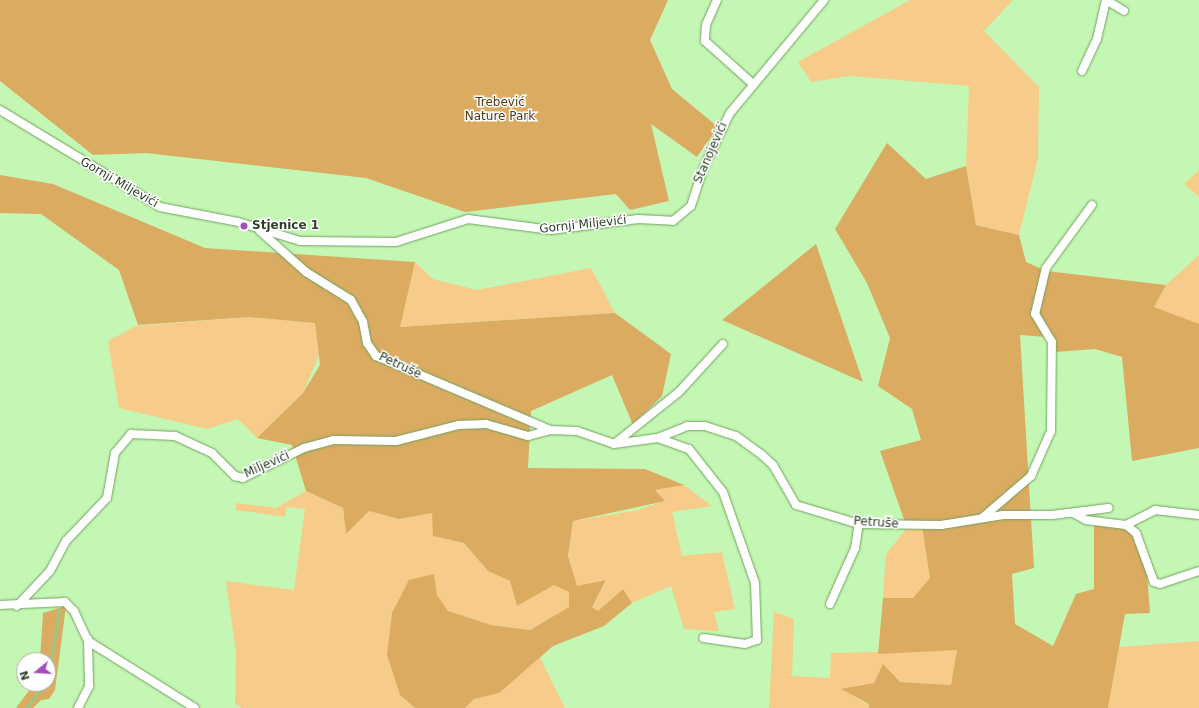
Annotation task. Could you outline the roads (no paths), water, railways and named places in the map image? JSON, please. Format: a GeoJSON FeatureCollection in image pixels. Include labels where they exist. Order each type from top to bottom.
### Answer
{"type":"FeatureCollection","features":[{"type":"Feature","properties":{"kind":"street"},"geometry":{"type":"LineString","coordinates":[[717,0],[706,26],[705,41],[753,84]]}},
{"type":"Feature","properties":{"kind":"street","name":"Stanojevići"},"geometry":{"type":"LineString","coordinates":[[673,221],[690,206],[702,169],[730,113],[824,0]]}},
{"type":"Feature","properties":{"kind":"street"},"geometry":{"type":"LineString","coordinates":[[1082,71],[1097,39],[1106,0],[1124,11]]}},
{"type":"Feature","properties":{"kind":"street","name":"Gornji Miljevići"},"geometry":{"type":"LineString","coordinates":[[0,110],[160,207],[257,228],[300,241],[396,242],[468,219],[551,230],[638,219],[673,221]]}},
{"type":"Feature","properties":{"kind":"street"},"geometry":{"type":"LineString","coordinates":[[981,518],[1031,476],[1051,431],[1052,342],[1035,314],[1046,268],[1092,205]]}},
{"type":"Feature","properties":{"kind":"street","name":"Petruše"},"geometry":{"type":"LineString","coordinates":[[257,228],[306,272],[351,300],[363,322],[367,343],[376,356],[528,420]]}},
{"type":"Feature","properties":{"kind":"street"},"geometry":{"type":"LineString","coordinates":[[614,444],[679,392],[723,344]]}},
{"type":"Feature","properties":{"kind":"street"},"geometry":{"type":"LineString","coordinates":[[528,436],[528,420],[550,430]]}},
{"type":"Feature","properties":{"kind":"street","name":"Miljevići"},"geometry":{"type":"LineString","coordinates":[[17,606],[50,571],[66,541],[107,498],[115,453],[131,434],[176,436],[212,453],[235,476],[243,478],[304,448],[334,440],[396,440],[459,425],[479,424],[528,436],[550,430]]}},
{"type":"Feature","properties":{"kind":"street","name":"Petruše"},"geometry":{"type":"LineString","coordinates":[[550,430],[577,431],[614,444],[658,438],[687,426],[718,428],[748,444],[773,465],[796,505],[859,524],[941,525],[981,518],[1073,513],[1110,508]]}},
{"type":"Feature","properties":{"kind":"street","name":"Petruše"},"geometry":{"type":"LineString","coordinates":[[658,438],[689,449],[722,492],[754,579],[757,640],[745,644],[703,638]]}},
{"type":"Feature","properties":{"kind":"street"},"geometry":{"type":"LineString","coordinates":[[1126,525],[1155,510],[1199,515]]}},
{"type":"Feature","properties":{"kind":"street"},"geometry":{"type":"LineString","coordinates":[[1073,513],[1086,520],[1126,525],[1136,533],[1154,582],[1160,584],[1199,571]]}},
{"type":"Feature","properties":{"kind":"street"},"geometry":{"type":"LineString","coordinates":[[830,604],[855,548],[859,524]]}},
{"type":"Feature","properties":{"kind":"street"},"geometry":{"type":"LineString","coordinates":[[0,605],[17,606],[65,602],[74,611],[88,639],[89,686],[78,708]]}},
{"type":"Feature","properties":{"kind":"street"},"geometry":{"type":"LineString","coordinates":[[88,639],[196,708]]}},
{"type":"Feature","properties":{"kind":"waterway"},"geometry":{"type":"LineString","coordinates":[[52,652],[59,611]]}},
{"type":"Feature","properties":{"kind":"waterway"},"geometry":{"type":"LineString","coordinates":[[26,708],[39,692]]}},
{"type":"Feature","properties":{"kind":"place","name":"Stjenice 1"},"geometry":{"type":"Point","coordinates":[244,226]}},
{"type":"Feature","properties":{"kind":"park label","name":"Trebević Nature Park"},"geometry":{"type":"Point","coordinates":[500,110]}}]}
